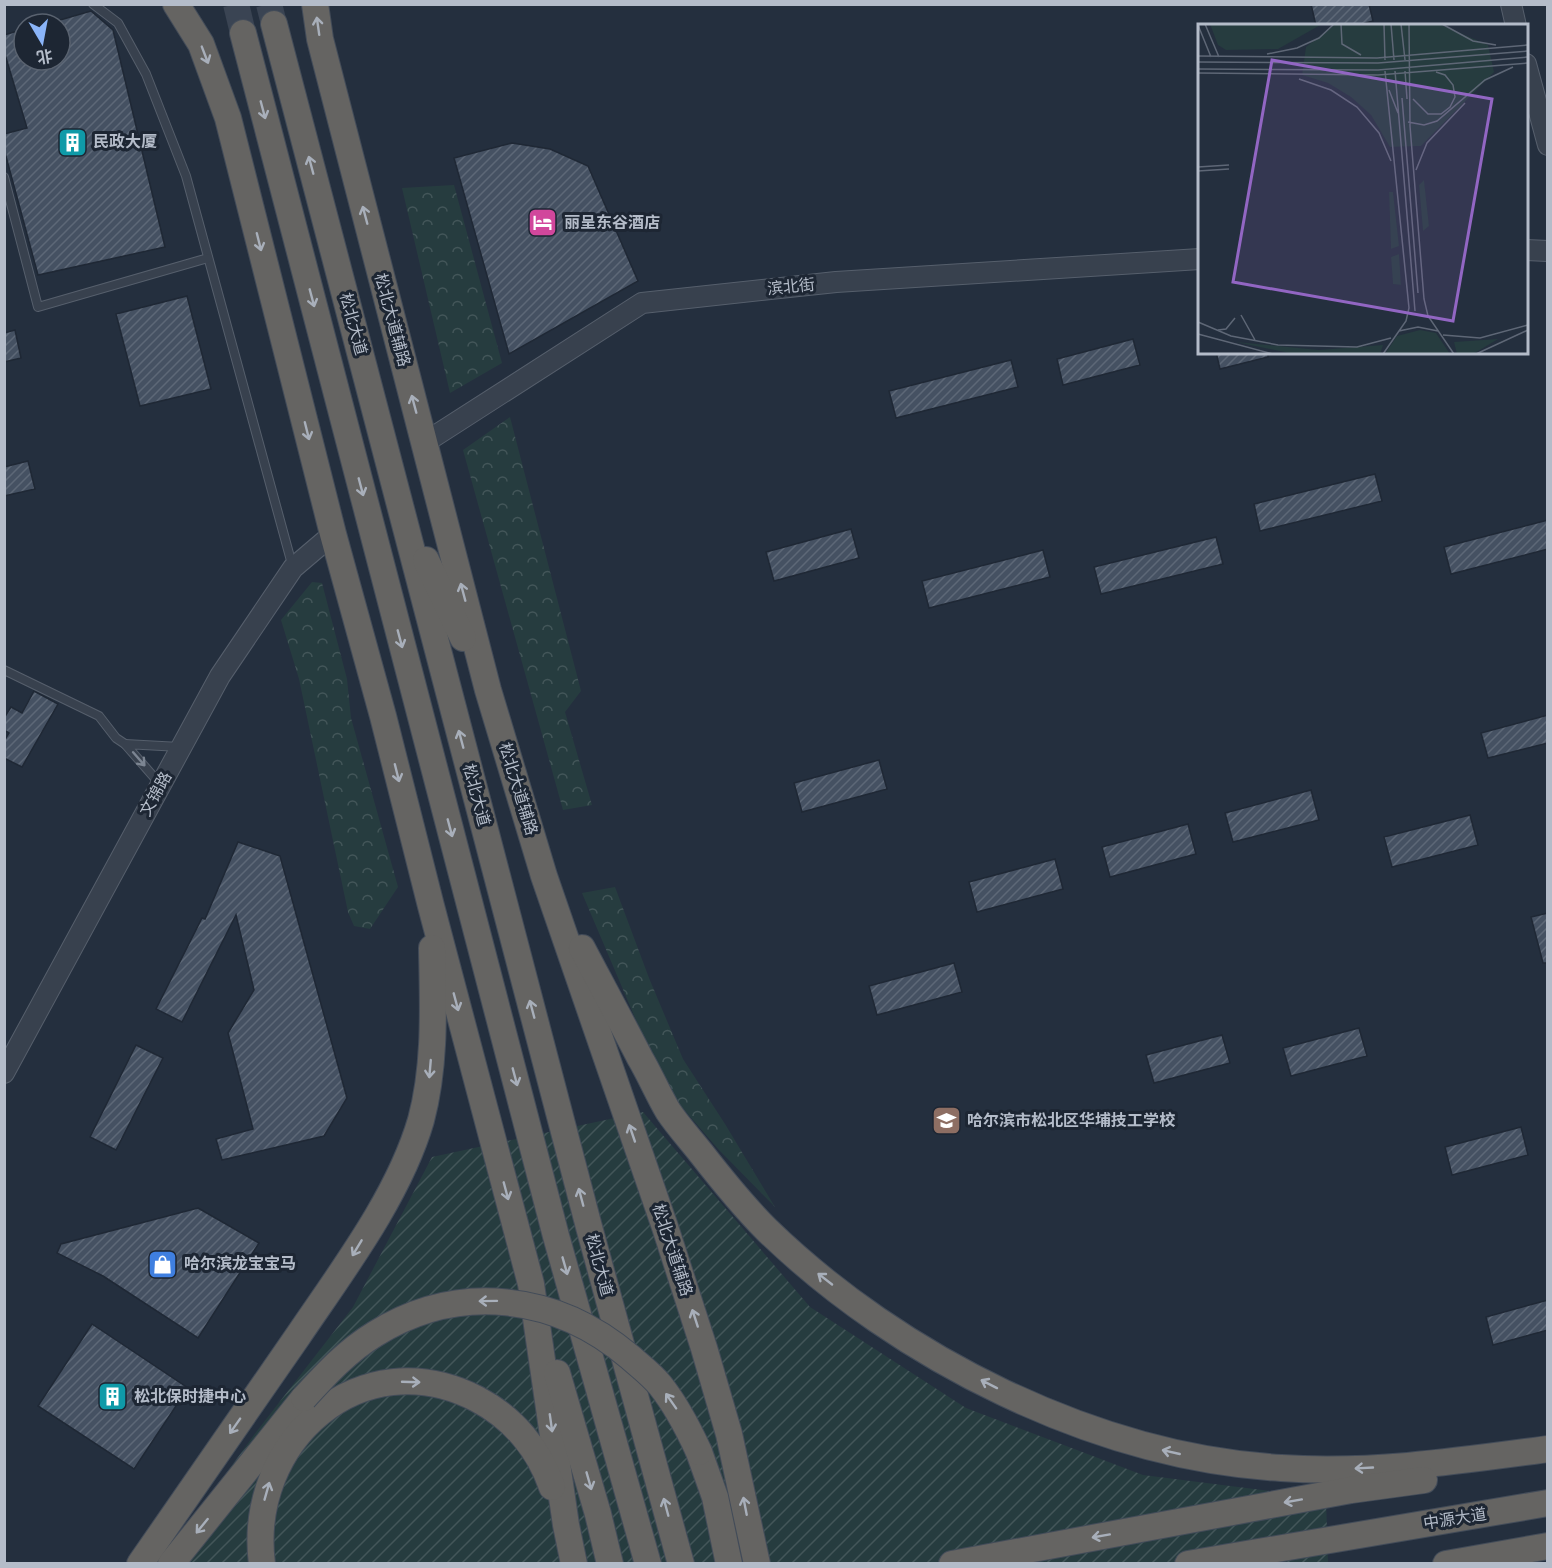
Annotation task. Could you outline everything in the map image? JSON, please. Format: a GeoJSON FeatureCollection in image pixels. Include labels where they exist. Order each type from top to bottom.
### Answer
{"type":"FeatureCollection","features":[{"type":"Feature","properties":{"kind":"highway"},"geometry":{"type":"LineString","coordinates":[[176,4],[201,44],[228,118],[333,534],[383,716],[431,906],[531,1284],[598,1514],[610,1563]]}},
{"type":"Feature","properties":{"kind":"highway","name":"松北大道辅路"},"geometry":{"type":"LineString","coordinates":[[315,4],[320,39],[488,690],[544,876],[665,1227],[704,1348],[729,1434],[757,1563]]}},
{"type":"Feature","properties":{"kind":"highway","name":"松北大道"},"geometry":{"type":"LineString","coordinates":[[274,24],[589,1227],[681,1563]]}},
{"type":"Feature","properties":{"kind":"highway","name":"松北大道"},"geometry":{"type":"LineString","coordinates":[[243,33],[556,1236],[648,1563]]}},
{"type":"Feature","properties":{"kind":"highway"},"geometry":{"type":"LineString","coordinates":[[400,506],[488,690]]}},
{"type":"Feature","properties":{"kind":"highway"},"geometry":{"type":"LineString","coordinates":[[375,542],[383,716]]}},
{"type":"Feature","properties":{"kind":"highway"},"geometry":{"type":"LineString","coordinates":[[544,876],[669,1111],[732,1193],[767,1230],[834,1287],[881,1322],[952,1365],[1031,1406],[1065,1419],[1153,1448],[1229,1463],[1278,1468],[1342,1470],[1453,1462],[1548,1449]]}},
{"type":"Feature","properties":{"kind":"highway"},"geometry":{"type":"LineString","coordinates":[[140,1563],[342,1271],[394,1187],[409,1154],[429,1081],[433,987],[431,906]]}},
{"type":"Feature","properties":{"kind":"highway"},"geometry":{"type":"LineString","coordinates":[[531,1284],[566,1525],[574,1563]]}},
{"type":"Feature","properties":{"kind":"highway"},"geometry":{"type":"LineString","coordinates":[[171,1563],[304,1398],[333,1366],[375,1334],[413,1315],[436,1308],[482,1301],[524,1304],[548,1309],[612,1342],[658,1384],[670,1398],[699,1452],[715,1497],[729,1563]]}},
{"type":"Feature","properties":{"kind":"highway"},"geometry":{"type":"LineString","coordinates":[[261,1556],[261,1521],[266,1491],[280,1459],[300,1431],[324,1409],[355,1392],[403,1382],[438,1384],[455,1389],[490,1406],[504,1416],[519,1430],[540,1459],[566,1525]]}},
{"type":"Feature","properties":{"kind":"highway"},"geometry":{"type":"LineString","coordinates":[[952,1563],[1351,1490],[1548,1463]]}},
{"type":"Feature","properties":{"kind":"highway","name":"中源大道"},"geometry":{"type":"LineString","coordinates":[[1188,1563],[1548,1503]]}},
{"type":"Feature","properties":{"kind":"highway"},"geometry":{"type":"LineString","coordinates":[[1446,1563],[1548,1546]]}},
{"type":"Feature","properties":{"kind":"street"},"geometry":{"type":"LineString","coordinates":[[1511,4],[1516,24]]}},
{"type":"Feature","properties":{"kind":"street"},"geometry":{"type":"LineString","coordinates":[[1528,68],[1548,145]]}},
{"type":"Feature","properties":{"kind":"street"},"geometry":{"type":"LineString","coordinates":[[1528,250],[1548,251]]}},
{"type":"Feature","properties":{"kind":"street","name":"滨北街"},"geometry":{"type":"LineString","coordinates":[[424,443],[642,303],[836,282],[1198,259]]}},
{"type":"Feature","properties":{"kind":"street","name":"文锦路"},"geometry":{"type":"LineString","coordinates":[[4,1073],[220,676],[293,568],[333,534]]}},
{"type":"Feature","properties":{"kind":"lane"},"geometry":{"type":"LineString","coordinates":[[93,4],[118,23],[146,74],[186,176],[293,568]]}},
{"type":"Feature","properties":{"kind":"lane"},"geometry":{"type":"LineString","coordinates":[[4,177],[38,307],[208,258]]}},
{"type":"Feature","properties":{"kind":"lane"},"geometry":{"type":"LineString","coordinates":[[4,670],[99,716],[116,738],[125,744],[161,785]]}},
{"type":"Feature","properties":{"kind":"lane"},"geometry":{"type":"LineString","coordinates":[[125,744],[181,748]]}},
{"type":"Feature","properties":{"kind":"green space"},"geometry":{"type":"Polygon","coordinates":[[[454,185],[502,363],[450,393],[402,188],[454,185]]]}},
{"type":"Feature","properties":{"kind":"green space"},"geometry":{"type":"Polygon","coordinates":[[[510,417],[581,691],[565,712],[592,805],[563,810],[463,450],[510,417]]]}},
{"type":"Feature","properties":{"kind":"green space"},"geometry":{"type":"Polygon","coordinates":[[[312,582],[322,583],[347,679],[351,718],[398,887],[370,929],[354,926],[348,912],[299,679],[281,620],[312,582]]]}},
{"type":"Feature","properties":{"kind":"green space"},"geometry":{"type":"Polygon","coordinates":[[[615,887],[649,978],[683,1059],[775,1207],[719,1150],[680,1105],[650,1053],[582,893],[615,887]]]}},
{"type":"Feature","properties":{"kind":"green space"},"geometry":{"type":"Polygon","coordinates":[[[643,1112],[810,1307],[966,1408],[1143,1475],[1326,1498],[1328,1563],[160,1564],[257,1431],[353,1307],[432,1157],[643,1112]]]}},
{"type":"Feature","properties":{"kind":"building"},"geometry":{"type":"Polygon","coordinates":[[[1311,4],[1369,4],[1373,21],[1362,24],[1316,24],[1311,4]]]}},
{"type":"Feature","properties":{"kind":"building","name":"民政大厦"},"geometry":{"type":"Polygon","coordinates":[[[91,11],[113,30],[165,247],[38,275],[4,149],[4,134],[27,128],[4,51],[4,35],[12,33],[12,72],[72,72],[72,17],[91,11]]]}},
{"type":"Feature","properties":{"kind":"building","name":"丽呈东谷酒店"},"geometry":{"type":"Polygon","coordinates":[[[512,143],[550,149],[588,166],[638,281],[509,354],[454,158],[512,143]]]}},
{"type":"Feature","properties":{"kind":"building"},"geometry":{"type":"Polygon","coordinates":[[[187,296],[211,389],[140,406],[116,314],[187,296]]]}},
{"type":"Feature","properties":{"kind":"building"},"geometry":{"type":"Polygon","coordinates":[[[15,330],[21,358],[4,362],[4,333],[15,330]]]}},
{"type":"Feature","properties":{"kind":"building"},"geometry":{"type":"Polygon","coordinates":[[[1133,339],[1140,365],[1063,385],[1057,359],[1133,339]]]}},
{"type":"Feature","properties":{"kind":"building"},"geometry":{"type":"Polygon","coordinates":[[[1216,354],[1268,354],[1268,357],[1220,369],[1216,354]]]}},
{"type":"Feature","properties":{"kind":"building"},"geometry":{"type":"Polygon","coordinates":[[[1011,360],[1018,387],[896,418],[889,391],[1011,360]]]}},
{"type":"Feature","properties":{"kind":"building"},"geometry":{"type":"Polygon","coordinates":[[[28,461],[35,489],[4,496],[4,467],[28,461]]]}},
{"type":"Feature","properties":{"kind":"building"},"geometry":{"type":"Polygon","coordinates":[[[1375,474],[1382,501],[1260,531],[1254,504],[1375,474]]]}},
{"type":"Feature","properties":{"kind":"building"},"geometry":{"type":"Polygon","coordinates":[[[1548,520],[1548,549],[1451,574],[1444,547],[1548,520]]]}},
{"type":"Feature","properties":{"kind":"building"},"geometry":{"type":"Polygon","coordinates":[[[851,529],[859,558],[774,581],[766,552],[851,529]]]}},
{"type":"Feature","properties":{"kind":"building"},"geometry":{"type":"Polygon","coordinates":[[[1216,537],[1223,564],[1101,594],[1094,567],[1216,537]]]}},
{"type":"Feature","properties":{"kind":"building"},"geometry":{"type":"Polygon","coordinates":[[[1043,550],[1050,577],[929,608],[922,581],[1043,550]]]}},
{"type":"Feature","properties":{"kind":"building"},"geometry":{"type":"Polygon","coordinates":[[[34,691],[58,704],[22,767],[4,758],[4,741],[9,733],[4,730],[4,718],[11,707],[22,713],[34,691]]]}},
{"type":"Feature","properties":{"kind":"building"},"geometry":{"type":"Polygon","coordinates":[[[1548,715],[1548,743],[1488,758],[1481,733],[1548,715]]]}},
{"type":"Feature","properties":{"kind":"building"},"geometry":{"type":"Polygon","coordinates":[[[879,760],[887,789],[802,812],[794,783],[879,760]]]}},
{"type":"Feature","properties":{"kind":"building"},"geometry":{"type":"Polygon","coordinates":[[[1311,790],[1319,820],[1233,842],[1225,813],[1311,790]]]}},
{"type":"Feature","properties":{"kind":"building"},"geometry":{"type":"Polygon","coordinates":[[[1470,815],[1478,845],[1392,867],[1384,837],[1470,815]]]}},
{"type":"Feature","properties":{"kind":"building"},"geometry":{"type":"Polygon","coordinates":[[[1188,824],[1196,854],[1110,877],[1102,847],[1188,824]]]}},
{"type":"Feature","properties":{"kind":"building"},"geometry":{"type":"Polygon","coordinates":[[[238,842],[280,856],[347,1098],[324,1136],[222,1160],[216,1139],[253,1129],[228,1033],[254,990],[236,915],[182,1022],[156,1009],[202,918],[205,919],[238,842]]]}},
{"type":"Feature","properties":{"kind":"building"},"geometry":{"type":"Polygon","coordinates":[[[1055,859],[1063,889],[977,912],[969,882],[1055,859]]]}},
{"type":"Feature","properties":{"kind":"building"},"geometry":{"type":"Polygon","coordinates":[[[1548,913],[1548,963],[1543,963],[1531,917],[1548,913]]]}},
{"type":"Feature","properties":{"kind":"building"},"geometry":{"type":"Polygon","coordinates":[[[954,963],[962,992],[877,1015],[869,986],[954,963]]]}},
{"type":"Feature","properties":{"kind":"building"},"geometry":{"type":"Polygon","coordinates":[[[1359,1028],[1367,1056],[1291,1076],[1283,1048],[1359,1028]]]}},
{"type":"Feature","properties":{"kind":"building"},"geometry":{"type":"Polygon","coordinates":[[[1222,1035],[1230,1063],[1154,1083],[1146,1055],[1222,1035]]]}},
{"type":"Feature","properties":{"kind":"building"},"geometry":{"type":"Polygon","coordinates":[[[136,1045],[163,1058],[116,1150],[90,1137],[136,1045]]]}},
{"type":"Feature","properties":{"kind":"building"},"geometry":{"type":"Polygon","coordinates":[[[1521,1127],[1528,1155],[1452,1175],[1445,1147],[1521,1127]]]}},
{"type":"Feature","properties":{"kind":"building","name":"哈尔滨龙宝宝马"},"geometry":{"type":"Polygon","coordinates":[[[198,1208],[259,1243],[198,1338],[103,1276],[57,1253],[61,1244],[198,1208]]]}},
{"type":"Feature","properties":{"kind":"building"},"geometry":{"type":"Polygon","coordinates":[[[1548,1300],[1548,1330],[1493,1345],[1486,1317],[1548,1300]]]}},
{"type":"Feature","properties":{"kind":"building","name":"松北保时捷中心"},"geometry":{"type":"Polygon","coordinates":[[[92,1324],[188,1388],[134,1469],[38,1406],[92,1324]]]}},
{"type":"Feature","properties":{"kind":"tunnel"},"geometry":{"type":"LineString","coordinates":[[236,4],[243,33]]}},
{"type":"Feature","properties":{"kind":"tunnel"},"geometry":{"type":"LineString","coordinates":[[269,4],[274,24]]}},
{"type":"Feature","properties":{"kind":"place","name":"民政大厦"},"geometry":{"type":"Point","coordinates":[72,142]}},
{"type":"Feature","properties":{"kind":"place","name":"丽呈东谷酒店"},"geometry":{"type":"Point","coordinates":[543,223]}},
{"type":"Feature","properties":{"kind":"place","name":"哈尔滨市松北区华埔技工学校"},"geometry":{"type":"Point","coordinates":[946,1121]}},
{"type":"Feature","properties":{"kind":"place","name":"哈尔滨龙宝宝马"},"geometry":{"type":"Point","coordinates":[163,1264]}},
{"type":"Feature","properties":{"kind":"place","name":"松北保时捷中心"},"geometry":{"type":"Point","coordinates":[113,1397]}}]}
